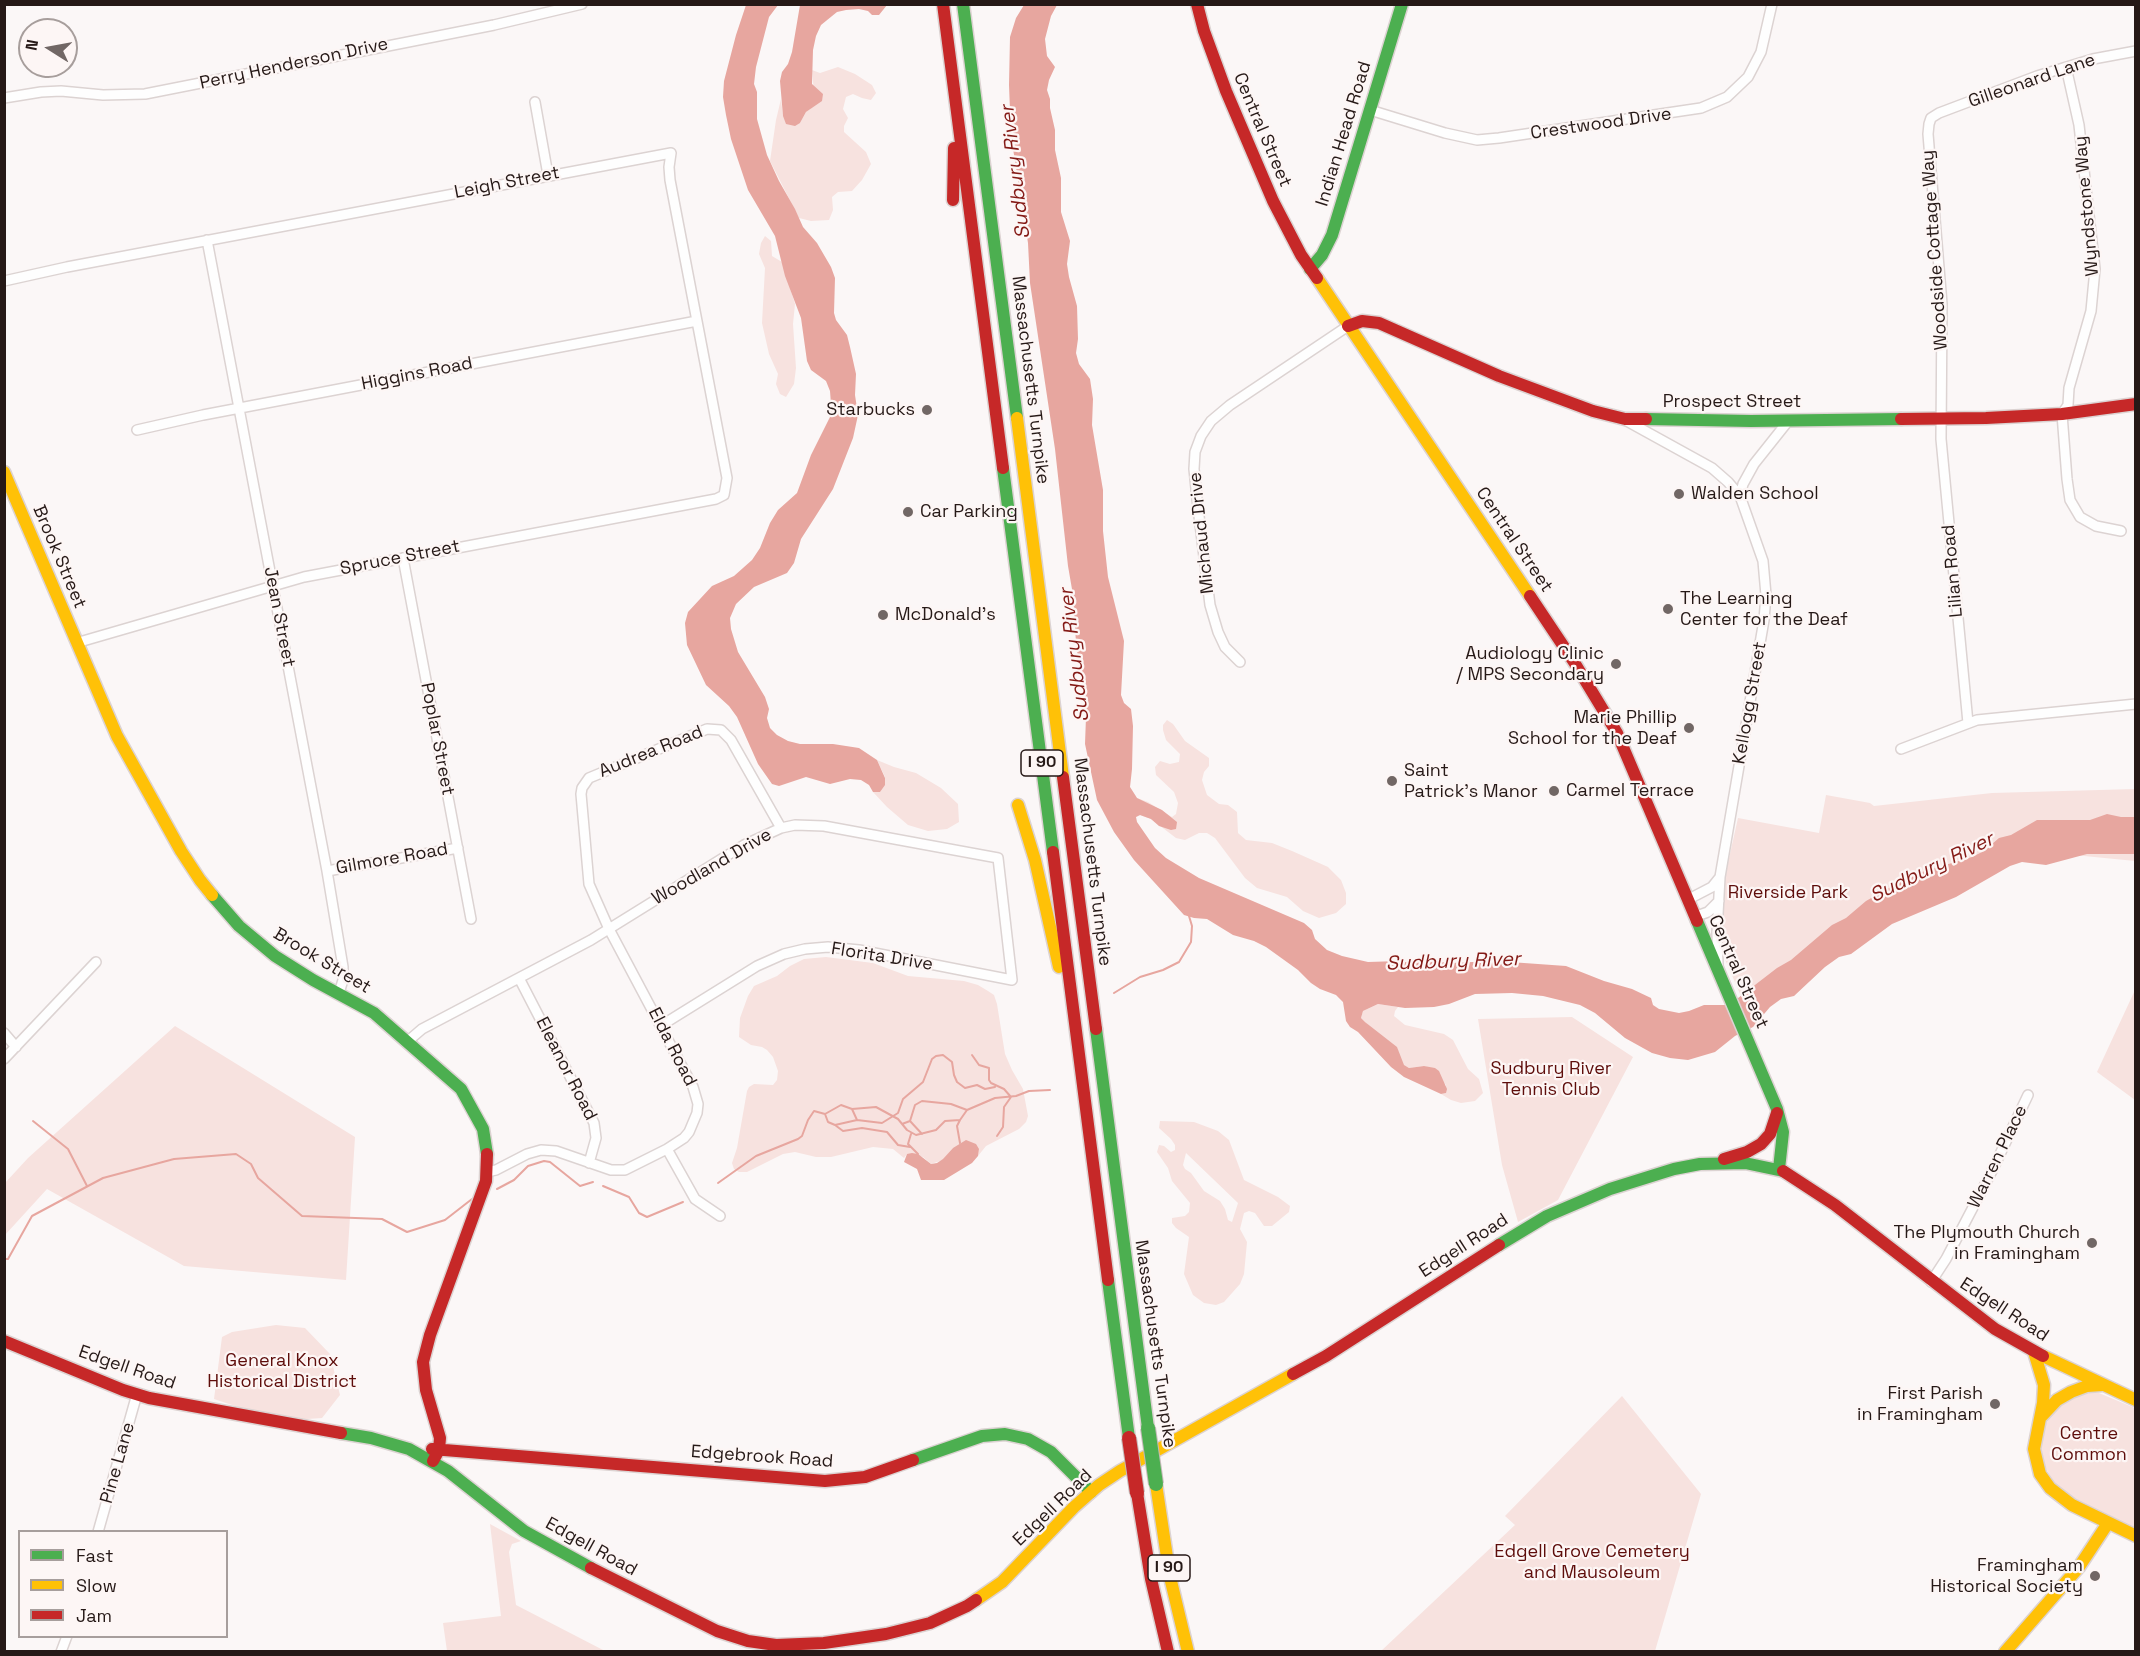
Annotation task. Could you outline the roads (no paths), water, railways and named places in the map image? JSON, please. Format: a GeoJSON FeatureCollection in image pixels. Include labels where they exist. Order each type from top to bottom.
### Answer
{"type":"FeatureCollection","features":[{"type":"Feature","properties":{"kind":"main road","name":"Massachusetts Turnpike"},"geometry":{"type":"LineString","coordinates":[[943,4],[1129,1438],[1151,1579],[1168,1652]]}},
{"type":"Feature","properties":{"kind":"main road","name":"Massachusetts Turnpike"},"geometry":{"type":"LineString","coordinates":[[963,4],[1148,1428],[1170,1576],[1188,1652]]}},
{"type":"Feature","properties":{"kind":"main road","name":"Central Street"},"geometry":{"type":"LineString","coordinates":[[1197,4],[1219,74],[1285,227],[1310,269],[1602,706],[1628,756],[1694,917],[1778,1109],[1783,1132],[1779,1169]]}},
{"type":"Feature","properties":{"kind":"main road","name":"Indian Head Road"},"geometry":{"type":"LineString","coordinates":[[1310,269],[1322,255],[1332,235],[1402,4]]}},
{"type":"Feature","properties":{"kind":"main road"},"geometry":{"type":"LineString","coordinates":[[953,200],[954,87]]}},
{"type":"Feature","properties":{"kind":"main road","name":"Prospect Street"},"geometry":{"type":"LineString","coordinates":[[1348,326],[1362,321],[1379,323],[1499,376],[1593,411],[1625,419],[1940,419],[2062,414],[2136,404]]}},
{"type":"Feature","properties":{"kind":"main road","name":"Brook Street"},"geometry":{"type":"LineString","coordinates":[[4,472],[124,752],[180,851],[200,880],[228,914],[263,946],[294,969],[374,1013],[452,1080],[474,1108],[486,1140],[488,1172],[478,1206],[424,1352],[424,1380],[439,1432],[436,1456]]}},
{"type":"Feature","properties":{"kind":"main road"},"geometry":{"type":"LineString","coordinates":[[1018,805],[1035,860],[1088,1113]]}},
{"type":"Feature","properties":{"kind":"main road"},"geometry":{"type":"LineString","coordinates":[[1713,1163],[1748,1152],[1761,1144],[1770,1134],[1778,1109]]}},
{"type":"Feature","properties":{"kind":"main road","name":"Edgell Road"},"geometry":{"type":"LineString","coordinates":[[4,1341],[137,1394],[172,1404],[371,1438],[436,1456],[515,1524],[568,1557],[701,1624],[763,1648],[824,1644],[886,1634],[930,1623],[956,1612],[1002,1582],[1091,1492],[1120,1471],[1326,1356],[1547,1216],[1587,1198],[1674,1169],[1713,1163],[1745,1163],[1779,1169],[1835,1205],[1991,1327],[2034,1352],[2136,1400]]}},
{"type":"Feature","properties":{"kind":"main road"},"geometry":{"type":"LineString","coordinates":[[2034,1352],[2044,1385],[2034,1449],[2045,1481],[2072,1505],[2136,1536]]}},
{"type":"Feature","properties":{"kind":"main road"},"geometry":{"type":"LineString","coordinates":[[2039,1422],[2050,1407],[2064,1395],[2087,1386],[2103,1385]]}},
{"type":"Feature","properties":{"kind":"main road","name":"Edgebrook Road"},"geometry":{"type":"LineString","coordinates":[[436,1456],[825,1481],[865,1477],[982,1436],[1005,1434],[1028,1439],[1046,1448],[1061,1460],[1091,1492]]}},
{"type":"Feature","properties":{"kind":"main road"},"geometry":{"type":"LineString","coordinates":[[2005,1652],[2079,1567],[2108,1523]]}},
{"type":"Feature","properties":{"kind":"street","name":"Perry Henderson Drive"},"geometry":{"type":"LineString","coordinates":[[4,98],[61,91],[103,95],[145,94],[494,25],[582,4]]}},
{"type":"Feature","properties":{"kind":"street","name":"Crestwood Drive"},"geometry":{"type":"LineString","coordinates":[[1370,110],[1456,136],[1477,140],[1701,108],[1727,97],[1748,77],[1761,52],[1772,4]]}},
{"type":"Feature","properties":{"kind":"street","name":"Gilleonard Lane"},"geometry":{"type":"LineString","coordinates":[[1931,118],[1939,113],[2066,67],[2136,51]]}},
{"type":"Feature","properties":{"kind":"street","name":"Wyndstone Way"},"geometry":{"type":"LineString","coordinates":[[2066,67],[2079,118],[2095,269],[2091,311],[2069,388],[2068,405],[2062,414],[2067,479],[2070,500],[2080,517],[2096,526],[2121,531]]}},
{"type":"Feature","properties":{"kind":"street"},"geometry":{"type":"LineString","coordinates":[[535,102],[548,175]]}},
{"type":"Feature","properties":{"kind":"street","name":"Woodside Cottage Way"},"geometry":{"type":"LineString","coordinates":[[1931,118],[1928,134],[1942,304],[1940,419]]}},
{"type":"Feature","properties":{"kind":"street","name":"Leigh Street"},"geometry":{"type":"LineString","coordinates":[[4,281],[207,240],[671,153],[670,180],[727,478],[726,491]]}},
{"type":"Feature","properties":{"kind":"street","name":"Jean Street"},"geometry":{"type":"LineString","coordinates":[[207,240],[327,871],[343,967],[343,980],[339,993]]}},
{"type":"Feature","properties":{"kind":"street","name":"Higgins Road"},"geometry":{"type":"LineString","coordinates":[[137,430],[239,408],[697,321]]}},
{"type":"Feature","properties":{"kind":"street","name":"Michaud Drive"},"geometry":{"type":"LineString","coordinates":[[1240,662],[1225,647],[1210,605],[1194,469],[1195,452],[1201,436],[1211,421],[1230,405],[1348,326]]}},
{"type":"Feature","properties":{"kind":"street","name":"Kellogg Street"},"geometry":{"type":"LineString","coordinates":[[1625,419],[1712,468],[1728,482],[1740,496],[1763,561],[1767,583],[1766,601],[1720,877],[1717,933],[1719,973]]}},
{"type":"Feature","properties":{"kind":"street","name":"Lilian Road"},"geometry":{"type":"LineString","coordinates":[[1940,419],[1968,723]]}},
{"type":"Feature","properties":{"kind":"street"},"geometry":{"type":"LineString","coordinates":[[1740,496],[1750,470],[1789,420]]}},
{"type":"Feature","properties":{"kind":"street","name":"Spruce Street"},"geometry":{"type":"LineString","coordinates":[[76,643],[312,575],[716,499],[724,495],[726,491]]}},
{"type":"Feature","properties":{"kind":"street","name":"Poplar Street"},"geometry":{"type":"LineString","coordinates":[[403,558],[471,919]]}},
{"type":"Feature","properties":{"kind":"street"},"geometry":{"type":"LineString","coordinates":[[1901,749],[1968,723],[1988,719],[2136,704]]}},
{"type":"Feature","properties":{"kind":"street","name":"Audrea Road"},"geometry":{"type":"LineString","coordinates":[[609,929],[587,877],[581,794],[585,783],[593,775],[707,729],[721,730],[731,740],[781,828]]}},
{"type":"Feature","properties":{"kind":"street","name":"Woodland Drive"},"geometry":{"type":"LineString","coordinates":[[408,1041],[422,1029],[609,929],[744,845],[781,828],[795,825],[824,826],[998,858],[1012,980]]}},
{"type":"Feature","properties":{"kind":"street","name":"Gilmore Road"},"geometry":{"type":"LineString","coordinates":[[327,871],[458,848]]}},
{"type":"Feature","properties":{"kind":"street"},"geometry":{"type":"LineString","coordinates":[[1687,900],[1712,887],[1720,877]]}},
{"type":"Feature","properties":{"kind":"street"},"geometry":{"type":"LineString","coordinates":[[1694,917],[1708,912],[1719,901]]}},
{"type":"Feature","properties":{"kind":"street","name":"Elda Road"},"geometry":{"type":"LineString","coordinates":[[488,1172],[541,1150],[556,1152],[611,1170],[625,1170],[667,1149],[689,1132],[698,1104],[693,1087],[609,929]]}},
{"type":"Feature","properties":{"kind":"street","name":"Florita Drive"},"geometry":{"type":"LineString","coordinates":[[662,1025],[757,966],[784,954],[805,949],[828,947],[859,950],[1012,980]]}},
{"type":"Feature","properties":{"kind":"street"},"geometry":{"type":"LineString","coordinates":[[4,1059],[96,962]]}},
{"type":"Feature","properties":{"kind":"street","name":"Eleanor Road"},"geometry":{"type":"LineString","coordinates":[[519,978],[594,1123],[596,1138],[589,1163]]}},
{"type":"Feature","properties":{"kind":"street"},"geometry":{"type":"LineString","coordinates":[[4,1033],[16,1047]]}},
{"type":"Feature","properties":{"kind":"street","name":"Warren Place"},"geometry":{"type":"LineString","coordinates":[[1931,1282],[1946,1259],[1994,1169],[2028,1095]]}},
{"type":"Feature","properties":{"kind":"street"},"geometry":{"type":"LineString","coordinates":[[667,1149],[695,1199],[720,1216]]}},
{"type":"Feature","properties":{"kind":"street","name":"Pine Lane"},"geometry":{"type":"LineString","coordinates":[[99,1530],[137,1394]]}},
{"type":"Feature","properties":{"kind":"waterway"},"geometry":{"type":"LineString","coordinates":[[1114,993],[1140,977],[1179,962],[1191,942],[1192,926],[1189,916]]}},
{"type":"Feature","properties":{"kind":"waterway"},"geometry":{"type":"LineString","coordinates":[[825,1114],[828,1122],[835,1125],[857,1120],[882,1123],[898,1113],[903,1099],[923,1082],[932,1059],[936,1056],[943,1055],[952,1062],[957,1082],[965,1088],[977,1085],[985,1089],[995,1087]]}},
{"type":"Feature","properties":{"kind":"waterway"},"geometry":{"type":"LineString","coordinates":[[972,1055],[979,1065],[989,1068],[991,1083],[1004,1089],[1011,1097],[1004,1107],[1003,1127],[997,1136]]}},
{"type":"Feature","properties":{"kind":"waterway"},"geometry":{"type":"LineString","coordinates":[[718,1183],[756,1156],[798,1139],[802,1136],[814,1111],[825,1114],[841,1105],[852,1109],[876,1107],[898,1119],[907,1130],[916,1135],[936,1130],[945,1121],[960,1120],[967,1110],[995,1098],[1016,1096],[1029,1091],[1050,1090]]}},
{"type":"Feature","properties":{"kind":"waterway"},"geometry":{"type":"LineString","coordinates":[[902,1124],[910,1121],[915,1105],[922,1101],[951,1104],[967,1110]]}},
{"type":"Feature","properties":{"kind":"waterway"},"geometry":{"type":"LineString","coordinates":[[852,1109],[857,1120]]}},
{"type":"Feature","properties":{"kind":"waterway"},"geometry":{"type":"LineString","coordinates":[[960,1120],[957,1126],[960,1143]]}},
{"type":"Feature","properties":{"kind":"waterway"},"geometry":{"type":"LineString","coordinates":[[33,1121],[68,1149],[87,1186]]}},
{"type":"Feature","properties":{"kind":"waterway"},"geometry":{"type":"LineString","coordinates":[[910,1121],[922,1134]]}},
{"type":"Feature","properties":{"kind":"waterway"},"geometry":{"type":"LineString","coordinates":[[835,1125],[843,1131],[862,1128],[887,1132],[898,1145],[910,1147]]}},
{"type":"Feature","properties":{"kind":"waterway"},"geometry":{"type":"LineString","coordinates":[[911,1134],[908,1144],[918,1154]]}},
{"type":"Feature","properties":{"kind":"waterway"},"geometry":{"type":"LineString","coordinates":[[4,1259],[8,1259],[32,1216],[103,1178],[174,1159],[236,1154],[251,1164],[258,1178],[302,1216],[382,1219],[407,1232],[445,1220],[472,1199]]}},
{"type":"Feature","properties":{"kind":"waterway"},"geometry":{"type":"LineString","coordinates":[[497,1189],[514,1180],[528,1166],[544,1161],[550,1162],[580,1186],[593,1182]]}},
{"type":"Feature","properties":{"kind":"waterway"},"geometry":{"type":"LineString","coordinates":[[603,1186],[629,1197],[639,1213],[647,1217],[683,1202]]}},
{"type":"Feature","properties":{"kind":"place","name":"Starbucks"},"geometry":{"type":"Point","coordinates":[927,410]}},
{"type":"Feature","properties":{"kind":"place","name":"Walden School"},"geometry":{"type":"Point","coordinates":[1679,494]}},
{"type":"Feature","properties":{"kind":"place","name":"Car Parking"},"geometry":{"type":"Point","coordinates":[908,512]}},
{"type":"Feature","properties":{"kind":"place","name":"The Learning Center for the Deaf"},"geometry":{"type":"Point","coordinates":[1668,609]}},
{"type":"Feature","properties":{"kind":"place","name":"McDonald's"},"geometry":{"type":"Point","coordinates":[883,615]}},
{"type":"Feature","properties":{"kind":"place","name":"Audiology Clinic / MPS Secondary"},"geometry":{"type":"Point","coordinates":[1616,664]}},
{"type":"Feature","properties":{"kind":"place","name":"Marie Phillip School for the Deaf"},"geometry":{"type":"Point","coordinates":[1689,728]}},
{"type":"Feature","properties":{"kind":"place","name":"Saint Patrick's Manor"},"geometry":{"type":"Point","coordinates":[1392,781]}},
{"type":"Feature","properties":{"kind":"place","name":"Carmel Terrace"},"geometry":{"type":"Point","coordinates":[1554,791]}},
{"type":"Feature","properties":{"kind":"place","name":"The Plymouth Church in Framingham"},"geometry":{"type":"Point","coordinates":[2092,1243]}},
{"type":"Feature","properties":{"kind":"place","name":"First Parish in Framingham"},"geometry":{"type":"Point","coordinates":[1995,1404]}},
{"type":"Feature","properties":{"kind":"place","name":"Framingham Historical Society"},"geometry":{"type":"Point","coordinates":[2095,1576]}},
{"type":"Feature","properties":{"kind":"water label","name":"Sudbury River"},"geometry":{"type":"Point","coordinates":[1016,172]}},
{"type":"Feature","properties":{"kind":"water label","name":"Sudbury River"},"geometry":{"type":"Point","coordinates":[1075,655]}},
{"type":"Feature","properties":{"kind":"water label","name":"Sudbury River"},"geometry":{"type":"Point","coordinates":[1932,868]}},
{"type":"Feature","properties":{"kind":"water label","name":"Sudbury River"},"geometry":{"type":"Point","coordinates":[1453,962]}},
{"type":"Feature","properties":{"kind":"park label","name":"Riverside Park"},"geometry":{"type":"Point","coordinates":[1788,893]}},
{"type":"Feature","properties":{"kind":"park label","name":"Sudbury River Tennis Club"},"geometry":{"type":"Point","coordinates":[1551,1079]}},
{"type":"Feature","properties":{"kind":"park label","name":"General Knox Historical District"},"geometry":{"type":"Point","coordinates":[282,1371]}},
{"type":"Feature","properties":{"kind":"park label","name":"Centre Common"},"geometry":{"type":"Point","coordinates":[2089,1444]}},
{"type":"Feature","properties":{"kind":"park label","name":"Edgell Grove Cemetery and Mausoleum"},"geometry":{"type":"Point","coordinates":[1592,1562]}}]}
